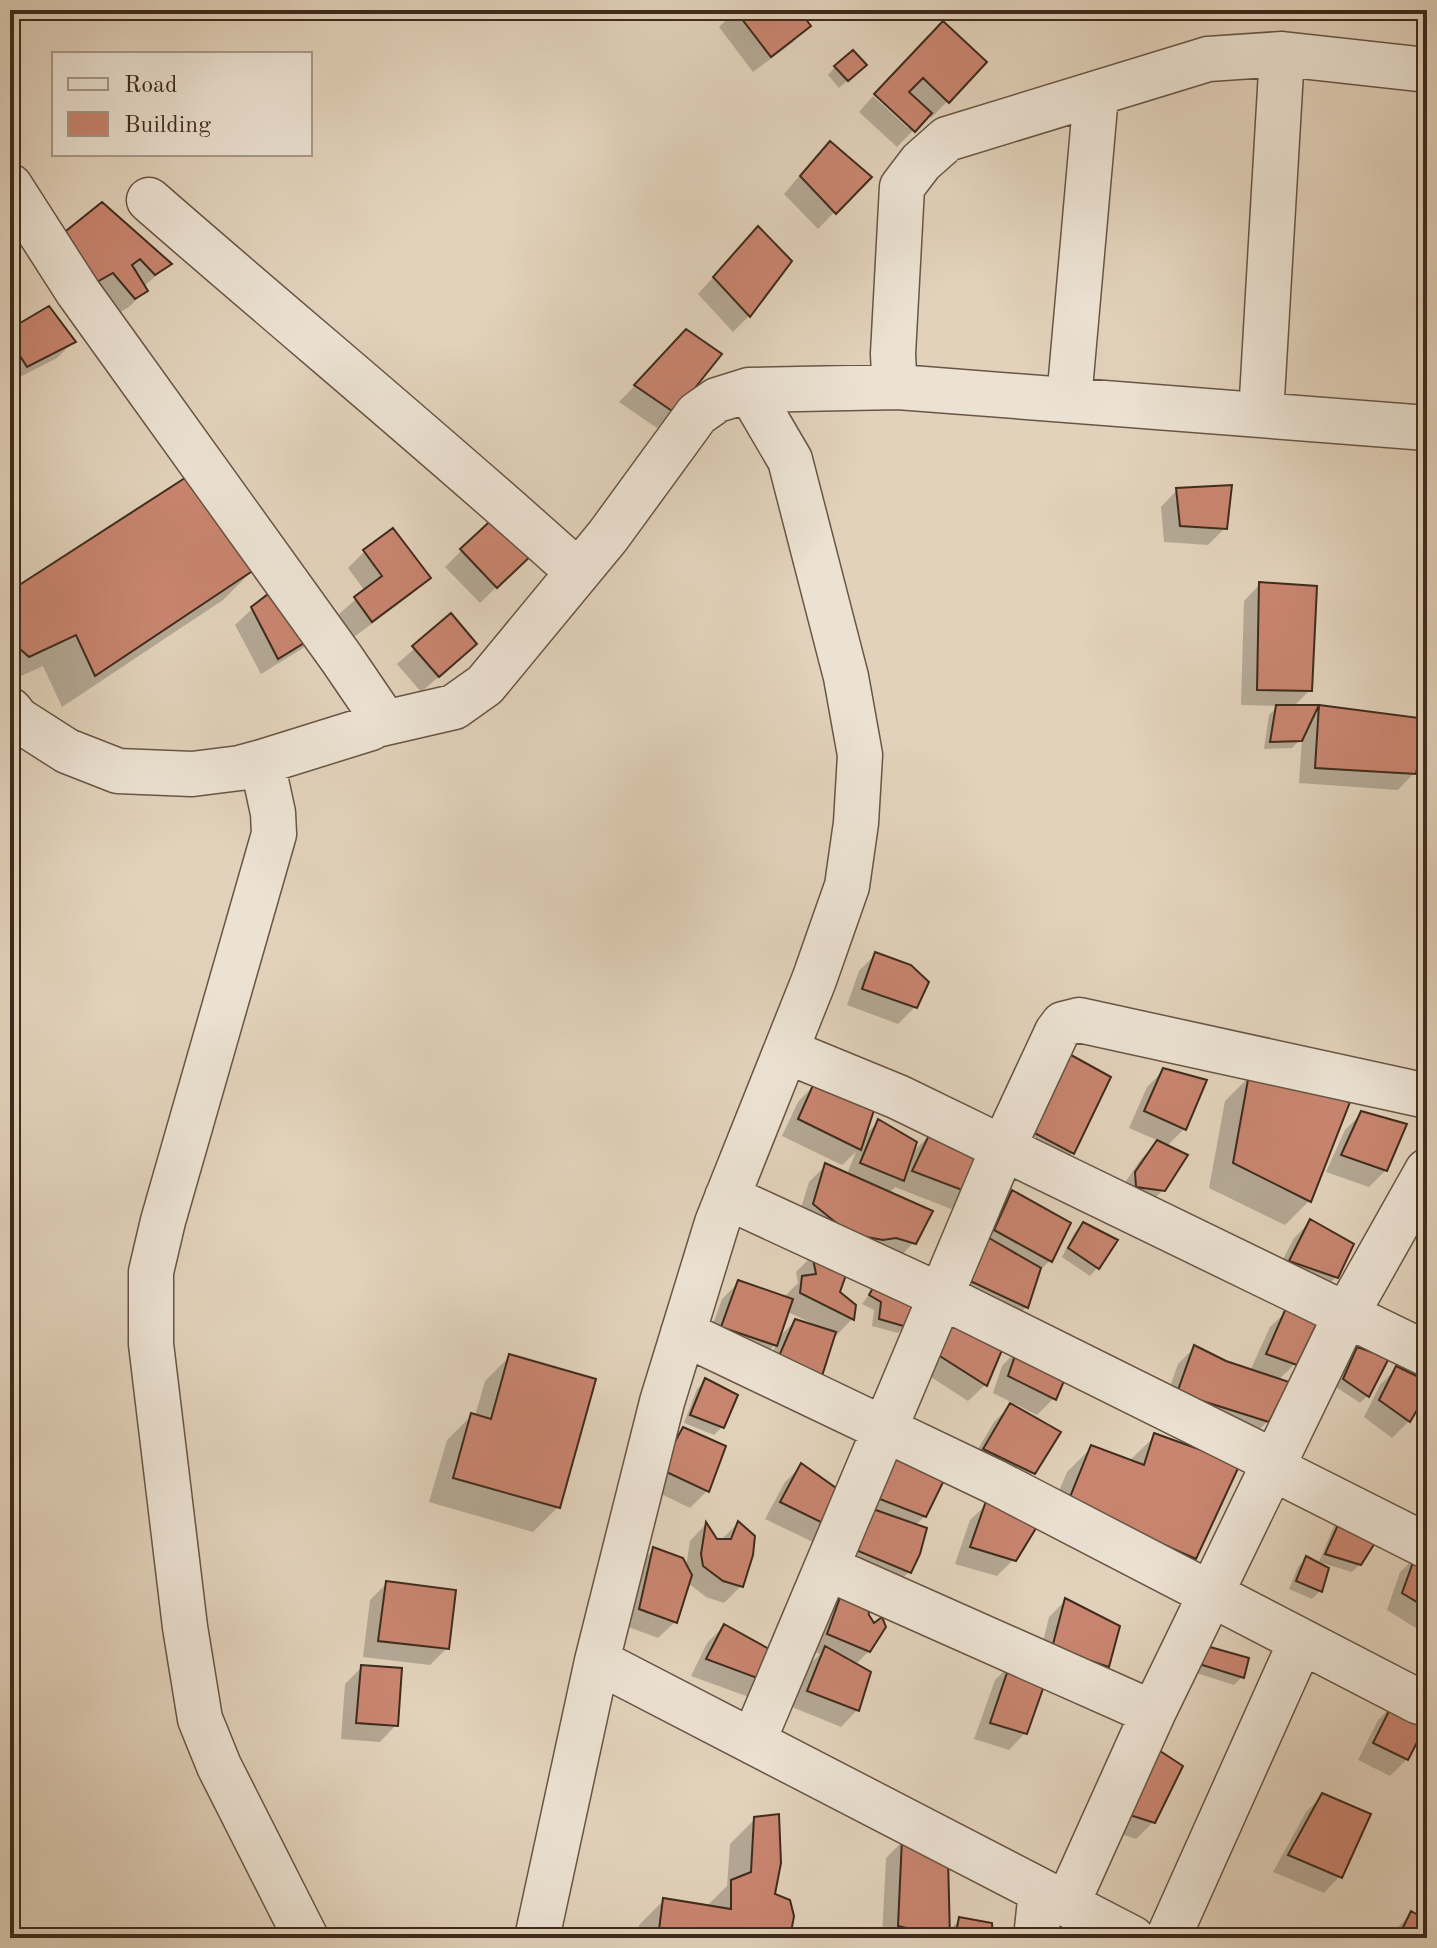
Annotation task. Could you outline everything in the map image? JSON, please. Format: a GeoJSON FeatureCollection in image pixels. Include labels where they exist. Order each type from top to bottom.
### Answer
{"type":"FeatureCollection","features":[{"type":"Feature","properties":{"kind":"street"},"geometry":{"type":"LineString","coordinates":[[898,387],[893,354],[902,187],[921,162],[947,139],[1208,59],[1282,54],[1427,70]]}},
{"type":"Feature","properties":{"kind":"street"},"geometry":{"type":"LineString","coordinates":[[1261,415],[1282,54]]}},
{"type":"Feature","properties":{"kind":"street"},"geometry":{"type":"LineString","coordinates":[[1069,400],[1096,95]]}},
{"type":"Feature","properties":{"kind":"street"},"geometry":{"type":"LineString","coordinates":[[10,186],[78,292],[376,709],[376,725]]}},
{"type":"Feature","properties":{"kind":"street"},"geometry":{"type":"LineString","coordinates":[[149,200],[308,339],[463,467],[578,572]]}},
{"type":"Feature","properties":{"kind":"street"},"geometry":{"type":"LineString","coordinates":[[10,710],[17,719],[67,751],[118,771],[192,774],[240,768],[376,725],[454,707],[485,685],[578,572],[697,414],[717,400],[749,390],[898,387],[1427,428]]}},
{"type":"Feature","properties":{"kind":"street"},"geometry":{"type":"LineString","coordinates":[[537,1938],[597,1661],[662,1402],[727,1197],[786,1051],[847,886],[856,823],[860,755],[846,677],[790,460],[749,390]]}},
{"type":"Feature","properties":{"kind":"street"},"geometry":{"type":"LineString","coordinates":[[262,762],[274,834],[163,1221],[151,1272],[151,1344],[185,1627],[200,1719],[219,1766],[306,1938]]}},
{"type":"Feature","properties":{"kind":"street"},"geometry":{"type":"LineString","coordinates":[[753,1742],[1003,1148],[1063,1024],[1079,1020],[1427,1096]]}},
{"type":"Feature","properties":{"kind":"street"},"geometry":{"type":"LineString","coordinates":[[786,1051],[898,1097],[1427,1354]]}},
{"type":"Feature","properties":{"kind":"street"},"geometry":{"type":"LineString","coordinates":[[1036,1938],[1054,1897],[1153,1713],[1346,1315],[1427,1171]]}},
{"type":"Feature","properties":{"kind":"street"},"geometry":{"type":"LineString","coordinates":[[727,1197],[941,1296],[1427,1546]]}},
{"type":"Feature","properties":{"kind":"street"},"geometry":{"type":"LineString","coordinates":[[683,1333],[995,1482],[1419,1702],[1427,1702]]}},
{"type":"Feature","properties":{"kind":"street"},"geometry":{"type":"LineString","coordinates":[[827,1568],[1153,1713]]}},
{"type":"Feature","properties":{"kind":"street"},"geometry":{"type":"LineString","coordinates":[[1168,1938],[1301,1641]]}},
{"type":"Feature","properties":{"kind":"street"},"geometry":{"type":"LineString","coordinates":[[597,1661],[1132,1938]]}},
{"type":"Feature","properties":{"kind":"building"},"geometry":{"type":"Polygon","coordinates":[[[735,10],[799,10],[811,26],[771,57],[735,10]]]}},
{"type":"Feature","properties":{"kind":"building"},"geometry":{"type":"Polygon","coordinates":[[[943,21],[987,62],[949,103],[923,78],[909,92],[932,113],[915,132],[874,94],[943,21]]]}},
{"type":"Feature","properties":{"kind":"building"},"geometry":{"type":"Polygon","coordinates":[[[853,50],[867,65],[848,81],[834,66],[853,50]]]}},
{"type":"Feature","properties":{"kind":"building"},"geometry":{"type":"Polygon","coordinates":[[[830,141],[872,177],[836,214],[800,176],[830,141]]]}},
{"type":"Feature","properties":{"kind":"building"},"geometry":{"type":"Polygon","coordinates":[[[102,202],[172,264],[155,275],[140,259],[132,265],[148,291],[135,299],[113,273],[95,283],[61,235],[102,202]]]}},
{"type":"Feature","properties":{"kind":"building"},"geometry":{"type":"Polygon","coordinates":[[[758,226],[792,261],[750,317],[713,277],[758,226]]]}},
{"type":"Feature","properties":{"kind":"building"},"geometry":{"type":"Polygon","coordinates":[[[49,306],[76,342],[27,367],[10,340],[10,329],[49,306]]]}},
{"type":"Feature","properties":{"kind":"building"},"geometry":{"type":"Polygon","coordinates":[[[686,329],[722,354],[675,413],[634,385],[686,329]]]}},
{"type":"Feature","properties":{"kind":"building"},"geometry":{"type":"Polygon","coordinates":[[[188,476],[257,568],[95,676],[76,635],[29,657],[10,640],[10,591],[188,476]]]}},
{"type":"Feature","properties":{"kind":"building"},"geometry":{"type":"Polygon","coordinates":[[[1232,485],[1227,529],[1180,526],[1176,488],[1232,485]]]}},
{"type":"Feature","properties":{"kind":"building"},"geometry":{"type":"Polygon","coordinates":[[[499,513],[536,551],[497,588],[460,549],[499,513]]]}},
{"type":"Feature","properties":{"kind":"building"},"geometry":{"type":"Polygon","coordinates":[[[393,528],[431,578],[372,622],[354,597],[382,576],[363,550],[393,528]]]}},
{"type":"Feature","properties":{"kind":"building"},"geometry":{"type":"Polygon","coordinates":[[[285,581],[322,632],[278,659],[251,607],[285,581]]]}},
{"type":"Feature","properties":{"kind":"building"},"geometry":{"type":"Polygon","coordinates":[[[1259,582],[1317,586],[1312,691],[1257,690],[1259,582]]]}},
{"type":"Feature","properties":{"kind":"building"},"geometry":{"type":"Polygon","coordinates":[[[451,613],[477,644],[439,677],[412,646],[451,613]]]}},
{"type":"Feature","properties":{"kind":"building"},"geometry":{"type":"Polygon","coordinates":[[[1276,705],[1319,705],[1302,741],[1270,742],[1276,705]]]}},
{"type":"Feature","properties":{"kind":"building"},"geometry":{"type":"Polygon","coordinates":[[[1319,705],[1427,719],[1416,774],[1315,768],[1319,705]]]}},
{"type":"Feature","properties":{"kind":"building"},"geometry":{"type":"Polygon","coordinates":[[[875,952],[911,965],[929,982],[917,1008],[862,989],[875,952]]]}},
{"type":"Feature","properties":{"kind":"building"},"geometry":{"type":"Polygon","coordinates":[[[1062,1050],[1111,1077],[1074,1154],[1025,1128],[1062,1050]]]}},
{"type":"Feature","properties":{"kind":"building"},"geometry":{"type":"Polygon","coordinates":[[[1163,1068],[1207,1080],[1186,1130],[1144,1111],[1163,1068]]]}},
{"type":"Feature","properties":{"kind":"building"},"geometry":{"type":"Polygon","coordinates":[[[1249,1074],[1350,1102],[1311,1202],[1233,1163],[1249,1074]]]}},
{"type":"Feature","properties":{"kind":"building"},"geometry":{"type":"Polygon","coordinates":[[[814,1083],[874,1110],[861,1150],[798,1119],[814,1083]]]}},
{"type":"Feature","properties":{"kind":"building"},"geometry":{"type":"Polygon","coordinates":[[[1361,1111],[1407,1124],[1387,1171],[1341,1155],[1361,1111]]]}},
{"type":"Feature","properties":{"kind":"building"},"geometry":{"type":"Polygon","coordinates":[[[878,1119],[917,1142],[904,1181],[860,1163],[878,1119]]]}},
{"type":"Feature","properties":{"kind":"building"},"geometry":{"type":"Polygon","coordinates":[[[930,1133],[985,1156],[970,1193],[912,1171],[930,1133]]]}},
{"type":"Feature","properties":{"kind":"building"},"geometry":{"type":"Polygon","coordinates":[[[1157,1140],[1188,1155],[1165,1191],[1136,1187],[1135,1172],[1157,1140]]]}},
{"type":"Feature","properties":{"kind":"building"},"geometry":{"type":"Polygon","coordinates":[[[825,1163],[933,1211],[916,1244],[896,1238],[883,1240],[850,1234],[813,1204],[825,1163]]]}},
{"type":"Feature","properties":{"kind":"building"},"geometry":{"type":"Polygon","coordinates":[[[1012,1190],[1071,1223],[1052,1262],[994,1230],[1012,1190]]]}},
{"type":"Feature","properties":{"kind":"building"},"geometry":{"type":"Polygon","coordinates":[[[1310,1219],[1354,1244],[1338,1278],[1289,1261],[1310,1219]]]}},
{"type":"Feature","properties":{"kind":"building"},"geometry":{"type":"Polygon","coordinates":[[[1083,1222],[1118,1240],[1099,1269],[1068,1248],[1083,1222]]]}},
{"type":"Feature","properties":{"kind":"building"},"geometry":{"type":"Polygon","coordinates":[[[989,1238],[1041,1268],[1028,1308],[966,1279],[989,1238]]]}},
{"type":"Feature","properties":{"kind":"building"},"geometry":{"type":"Polygon","coordinates":[[[812,1254],[847,1272],[840,1292],[856,1305],[854,1320],[800,1293],[802,1276],[816,1274],[812,1254]]]}},
{"type":"Feature","properties":{"kind":"building"},"geometry":{"type":"Polygon","coordinates":[[[878,1279],[919,1300],[907,1327],[879,1319],[881,1302],[869,1295],[878,1279]]]}},
{"type":"Feature","properties":{"kind":"building"},"geometry":{"type":"Polygon","coordinates":[[[738,1280],[793,1299],[777,1346],[721,1327],[738,1280]]]}},
{"type":"Feature","properties":{"kind":"building"},"geometry":{"type":"Polygon","coordinates":[[[1286,1308],[1319,1319],[1297,1365],[1266,1354],[1286,1308]]]}},
{"type":"Feature","properties":{"kind":"building"},"geometry":{"type":"Polygon","coordinates":[[[958,1317],[1007,1338],[987,1386],[935,1353],[958,1317]]]}},
{"type":"Feature","properties":{"kind":"building"},"geometry":{"type":"Polygon","coordinates":[[[795,1319],[836,1332],[822,1376],[776,1363],[795,1319]]]}},
{"type":"Feature","properties":{"kind":"building"},"geometry":{"type":"Polygon","coordinates":[[[1194,1345],[1226,1361],[1289,1382],[1269,1422],[1177,1393],[1194,1345]]]}},
{"type":"Feature","properties":{"kind":"building"},"geometry":{"type":"Polygon","coordinates":[[[1018,1347],[1067,1374],[1056,1400],[1008,1376],[1018,1347]]]}},
{"type":"Feature","properties":{"kind":"building"},"geometry":{"type":"Polygon","coordinates":[[[1357,1347],[1389,1358],[1369,1397],[1343,1379],[1357,1347]]]}},
{"type":"Feature","properties":{"kind":"building"},"geometry":{"type":"Polygon","coordinates":[[[509,1354],[596,1379],[560,1508],[453,1478],[471,1413],[491,1419],[509,1354]]]}},
{"type":"Feature","properties":{"kind":"building"},"geometry":{"type":"Polygon","coordinates":[[[1396,1366],[1427,1381],[1427,1393],[1410,1422],[1379,1400],[1396,1366]]]}},
{"type":"Feature","properties":{"kind":"building"},"geometry":{"type":"Polygon","coordinates":[[[705,1378],[738,1395],[724,1428],[690,1415],[705,1378]]]}},
{"type":"Feature","properties":{"kind":"building"},"geometry":{"type":"Polygon","coordinates":[[[1010,1403],[1061,1432],[1035,1474],[983,1449],[1010,1403]]]}},
{"type":"Feature","properties":{"kind":"building"},"geometry":{"type":"Polygon","coordinates":[[[683,1427],[726,1446],[709,1492],[660,1469],[683,1427]]]}},
{"type":"Feature","properties":{"kind":"building"},"geometry":{"type":"Polygon","coordinates":[[[1154,1433],[1240,1464],[1196,1559],[1068,1502],[1091,1445],[1144,1465],[1154,1433]]]}},
{"type":"Feature","properties":{"kind":"building"},"geometry":{"type":"Polygon","coordinates":[[[894,1447],[948,1472],[926,1517],[872,1496],[894,1447]]]}},
{"type":"Feature","properties":{"kind":"building"},"geometry":{"type":"Polygon","coordinates":[[[801,1463],[843,1493],[831,1527],[780,1502],[801,1463]]]}},
{"type":"Feature","properties":{"kind":"building"},"geometry":{"type":"Polygon","coordinates":[[[986,1501],[1038,1525],[1016,1561],[970,1547],[986,1501]]]}},
{"type":"Feature","properties":{"kind":"building"},"geometry":{"type":"Polygon","coordinates":[[[870,1508],[927,1528],[911,1573],[851,1548],[870,1508]]]}},
{"type":"Feature","properties":{"kind":"building"},"geometry":{"type":"Polygon","coordinates":[[[1342,1516],[1380,1535],[1361,1565],[1325,1554],[1342,1516]]]}},
{"type":"Feature","properties":{"kind":"building"},"geometry":{"type":"Polygon","coordinates":[[[738,1521],[755,1536],[753,1555],[743,1587],[723,1581],[703,1566],[701,1554],[706,1522],[717,1539],[731,1539],[738,1521]]]}},
{"type":"Feature","properties":{"kind":"building"},"geometry":{"type":"Polygon","coordinates":[[[653,1547],[683,1558],[692,1575],[677,1623],[639,1609],[653,1547]]]}},
{"type":"Feature","properties":{"kind":"building"},"geometry":{"type":"Polygon","coordinates":[[[1416,1554],[1427,1558],[1427,1608],[1402,1593],[1416,1554]]]}},
{"type":"Feature","properties":{"kind":"building"},"geometry":{"type":"Polygon","coordinates":[[[1306,1556],[1329,1568],[1322,1592],[1296,1581],[1306,1556]]]}},
{"type":"Feature","properties":{"kind":"building"},"geometry":{"type":"Polygon","coordinates":[[[386,1581],[456,1590],[449,1649],[378,1641],[386,1581]]]}},
{"type":"Feature","properties":{"kind":"building"},"geometry":{"type":"Polygon","coordinates":[[[843,1589],[867,1598],[869,1615],[874,1623],[882,1617],[886,1627],[870,1652],[827,1634],[843,1589]]]}},
{"type":"Feature","properties":{"kind":"building"},"geometry":{"type":"Polygon","coordinates":[[[1065,1598],[1120,1626],[1109,1667],[1052,1648],[1065,1598]]]}},
{"type":"Feature","properties":{"kind":"building"},"geometry":{"type":"Polygon","coordinates":[[[724,1624],[778,1654],[768,1682],[706,1659],[724,1624]]]}},
{"type":"Feature","properties":{"kind":"building"},"geometry":{"type":"Polygon","coordinates":[[[825,1646],[871,1672],[859,1711],[807,1691],[825,1646]]]}},
{"type":"Feature","properties":{"kind":"building"},"geometry":{"type":"Polygon","coordinates":[[[1210,1647],[1249,1658],[1244,1678],[1199,1664],[1210,1647]]]}},
{"type":"Feature","properties":{"kind":"building"},"geometry":{"type":"Polygon","coordinates":[[[1011,1661],[1046,1680],[1027,1734],[990,1723],[1011,1661]]]}},
{"type":"Feature","properties":{"kind":"building"},"geometry":{"type":"Polygon","coordinates":[[[361,1665],[402,1668],[398,1726],[356,1723],[361,1665]]]}},
{"type":"Feature","properties":{"kind":"building"},"geometry":{"type":"Polygon","coordinates":[[[1394,1701],[1427,1723],[1408,1760],[1373,1743],[1394,1701]]]}},
{"type":"Feature","properties":{"kind":"building"},"geometry":{"type":"Polygon","coordinates":[[[1154,1747],[1183,1766],[1155,1823],[1120,1812],[1154,1747]]]}},
{"type":"Feature","properties":{"kind":"building"},"geometry":{"type":"Polygon","coordinates":[[[1322,1793],[1371,1814],[1342,1878],[1288,1855],[1322,1793]]]}},
{"type":"Feature","properties":{"kind":"building"},"geometry":{"type":"Polygon","coordinates":[[[779,1814],[781,1863],[775,1894],[790,1900],[794,1916],[790,1938],[658,1938],[663,1898],[731,1909],[731,1880],[751,1872],[754,1817],[779,1814]]]}},
{"type":"Feature","properties":{"kind":"building"},"geometry":{"type":"Polygon","coordinates":[[[902,1839],[948,1858],[950,1938],[898,1926],[902,1839]]]}},
{"type":"Feature","properties":{"kind":"building"},"geometry":{"type":"Polygon","coordinates":[[[1411,1911],[1427,1920],[1427,1938],[1398,1938],[1411,1911]]]}},
{"type":"Feature","properties":{"kind":"building"},"geometry":{"type":"Polygon","coordinates":[[[959,1917],[992,1923],[993,1938],[955,1938],[959,1917]]]}}]}
